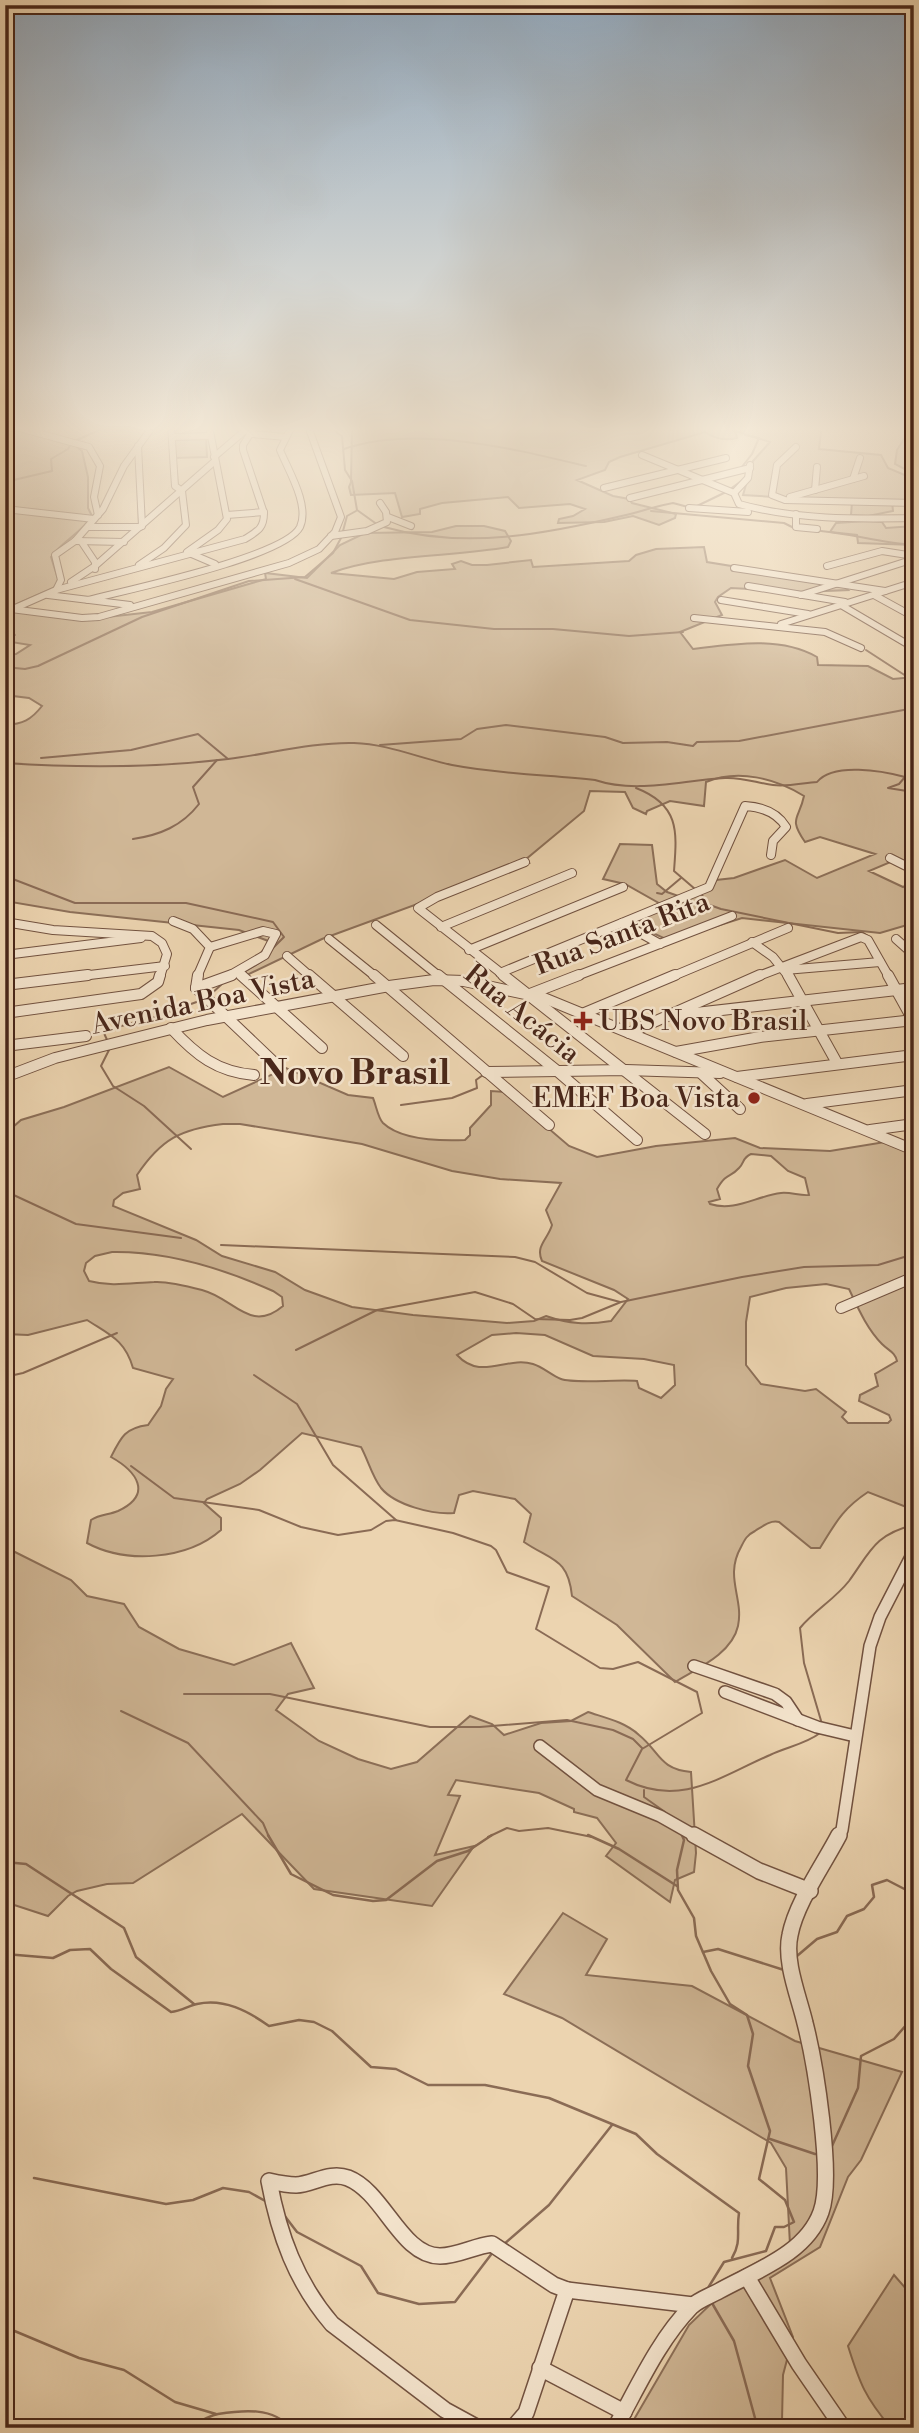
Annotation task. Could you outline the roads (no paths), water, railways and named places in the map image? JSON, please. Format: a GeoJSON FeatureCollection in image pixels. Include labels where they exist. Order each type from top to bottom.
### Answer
{"type":"FeatureCollection","features":[{"type":"Feature","properties":{"kind":"street"},"geometry":{"type":"LineString","coordinates":[[8,611],[58,589],[95,566],[127,540]]}},
{"type":"Feature","properties":{"kind":"street"},"geometry":{"type":"LineString","coordinates":[[133,569],[172,540]]}},
{"type":"Feature","properties":{"kind":"street"},"geometry":{"type":"LineString","coordinates":[[187,554],[206,540]]}},
{"type":"Feature","properties":{"kind":"street"},"geometry":{"type":"LineString","coordinates":[[58,589],[240,540]]}},
{"type":"Feature","properties":{"kind":"street"},"geometry":{"type":"LineString","coordinates":[[88,600],[271,550],[286,540]]}},
{"type":"Feature","properties":{"kind":"street"},"geometry":{"type":"LineString","coordinates":[[8,611],[88,618],[289,563],[319,549],[328,540]]}},
{"type":"Feature","properties":{"kind":"street"},"geometry":{"type":"LineString","coordinates":[[58,589],[61,580],[54,558],[58,552],[78,541],[124,542]]}},
{"type":"Feature","properties":{"kind":"street"},"geometry":{"type":"LineString","coordinates":[[78,541],[95,566],[95,575],[103,578]]}},
{"type":"Feature","properties":{"kind":"street"},"geometry":{"type":"LineString","coordinates":[[827,566],[884,551],[906,553],[914,558]]}},
{"type":"Feature","properties":{"kind":"street"},"geometry":{"type":"LineString","coordinates":[[187,554],[215,565]]}},
{"type":"Feature","properties":{"kind":"street"},"geometry":{"type":"LineString","coordinates":[[802,594],[914,558]]}},
{"type":"Feature","properties":{"kind":"street"},"geometry":{"type":"LineString","coordinates":[[734,568],[885,591]]}},
{"type":"Feature","properties":{"kind":"street"},"geometry":{"type":"LineString","coordinates":[[761,588],[767,578]]}},
{"type":"Feature","properties":{"kind":"street"},"geometry":{"type":"LineString","coordinates":[[777,626],[914,582]]}},
{"type":"Feature","properties":{"kind":"street"},"geometry":{"type":"LineString","coordinates":[[748,586],[845,604],[914,648]]}},
{"type":"Feature","properties":{"kind":"street"},"geometry":{"type":"LineString","coordinates":[[902,586],[914,592]]}},
{"type":"Feature","properties":{"kind":"street"},"geometry":{"type":"LineString","coordinates":[[45,595],[138,606]]}},
{"type":"Feature","properties":{"kind":"street"},"geometry":{"type":"LineString","coordinates":[[874,595],[914,617]]}},
{"type":"Feature","properties":{"kind":"street"},"geometry":{"type":"LineString","coordinates":[[721,600],[812,614]]}},
{"type":"Feature","properties":{"kind":"street"},"geometry":{"type":"LineString","coordinates":[[694,618],[825,632],[861,649]]}},
{"type":"Feature","properties":{"kind":"street"},"geometry":{"type":"LineString","coordinates":[[500,973],[710,885],[716,877],[745,806],[775,814],[786,825],[773,841],[771,855]]}},
{"type":"Feature","properties":{"kind":"street"},"geometry":{"type":"LineString","coordinates":[[890,858],[914,870]]}},
{"type":"Feature","properties":{"kind":"street"},"geometry":{"type":"LineString","coordinates":[[525,862],[421,904],[419,909],[705,1134]]}},
{"type":"Feature","properties":{"kind":"street"},"geometry":{"type":"LineString","coordinates":[[442,927],[572,873]]}},
{"type":"Feature","properties":{"kind":"street"},"geometry":{"type":"LineString","coordinates":[[469,950],[623,887]]}},
{"type":"Feature","properties":{"kind":"street","name":"Rua Santa Rita"},"geometry":{"type":"LineString","coordinates":[[530,994],[732,916]]}},
{"type":"Feature","properties":{"kind":"street"},"geometry":{"type":"LineString","coordinates":[[173,921],[195,931],[209,947]]}},
{"type":"Feature","properties":{"kind":"street"},"geometry":{"type":"LineString","coordinates":[[5,1013],[141,995],[155,986],[165,966],[164,946],[159,939],[149,936],[53,930],[6,922]]}},
{"type":"Feature","properties":{"kind":"street"},"geometry":{"type":"LineString","coordinates":[[622,923],[660,944]]}},
{"type":"Feature","properties":{"kind":"street","name":"Rua Acácia"},"geometry":{"type":"LineString","coordinates":[[376,925],[556,1070],[637,1140]]}},
{"type":"Feature","properties":{"kind":"street"},"geometry":{"type":"LineString","coordinates":[[582,1014],[788,928]]}},
{"type":"Feature","properties":{"kind":"street"},"geometry":{"type":"LineString","coordinates":[[196,988],[257,963],[275,939],[275,932],[267,930],[251,933],[209,947],[195,981],[196,988],[278,1066]]}},
{"type":"Feature","properties":{"kind":"street"},"geometry":{"type":"LineString","coordinates":[[5,955],[149,936]]}},
{"type":"Feature","properties":{"kind":"street"},"geometry":{"type":"LineString","coordinates":[[629,1033],[861,937],[868,940],[913,1021],[760,1037],[675,1052]]}},
{"type":"Feature","properties":{"kind":"street"},"geometry":{"type":"LineString","coordinates":[[329,939],[389,986],[549,1125]]}},
{"type":"Feature","properties":{"kind":"street"},"geometry":{"type":"LineString","coordinates":[[896,939],[914,955]]}},
{"type":"Feature","properties":{"kind":"street"},"geometry":{"type":"LineString","coordinates":[[752,942],[783,968],[837,1063]]}},
{"type":"Feature","properties":{"kind":"street"},"geometry":{"type":"LineString","coordinates":[[287,956],[403,1056]]}},
{"type":"Feature","properties":{"kind":"street"},"geometry":{"type":"LineString","coordinates":[[783,968],[880,962]]}},
{"type":"Feature","properties":{"kind":"street"},"geometry":{"type":"LineString","coordinates":[[5,985],[165,966]]}},
{"type":"Feature","properties":{"kind":"street"},"geometry":{"type":"LineString","coordinates":[[237,972],[322,1048]]}},
{"type":"Feature","properties":{"kind":"street","name":"Avenida Boa Vista"},"geometry":{"type":"LineString","coordinates":[[5,1077],[55,1058],[171,1028],[389,986],[445,980],[488,984],[530,994]]}},
{"type":"Feature","properties":{"kind":"street"},"geometry":{"type":"LineString","coordinates":[[666,1017],[914,988]]}},
{"type":"Feature","properties":{"kind":"street"},"geometry":{"type":"LineString","coordinates":[[530,994],[914,1150]]}},
{"type":"Feature","properties":{"kind":"street"},"geometry":{"type":"LineString","coordinates":[[171,1028],[188,1047],[218,1070],[254,1075]]}},
{"type":"Feature","properties":{"kind":"street"},"geometry":{"type":"LineString","coordinates":[[5,1046],[86,1035]]}},
{"type":"Feature","properties":{"kind":"street"},"geometry":{"type":"LineString","coordinates":[[737,1077],[914,1055]]}},
{"type":"Feature","properties":{"kind":"street"},"geometry":{"type":"LineString","coordinates":[[486,1072],[626,1070],[725,1073]]}},
{"type":"Feature","properties":{"kind":"street"},"geometry":{"type":"LineString","coordinates":[[702,1074],[740,1109]]}},
{"type":"Feature","properties":{"kind":"street"},"geometry":{"type":"LineString","coordinates":[[803,1104],[914,1090]]}},
{"type":"Feature","properties":{"kind":"street"},"geometry":{"type":"LineString","coordinates":[[870,1130],[914,1124]]}},
{"type":"Feature","properties":{"kind":"street"},"geometry":{"type":"LineString","coordinates":[[841,1308],[914,1277]]}},
{"type":"Feature","properties":{"kind":"street"},"geometry":{"type":"LineString","coordinates":[[615,2428],[665,2340],[693,2305],[788,2254],[803,2242],[820,2217],[826,2195],[825,2157],[812,2050],[789,1953],[792,1924],[842,1830],[870,1646],[880,1617],[914,1552]]}},
{"type":"Feature","properties":{"kind":"street"},"geometry":{"type":"LineString","coordinates":[[694,1666],[775,1693],[786,1702],[798,1720]]}},
{"type":"Feature","properties":{"kind":"street"},"geometry":{"type":"LineString","coordinates":[[726,1692],[798,1720],[855,1736]]}},
{"type":"Feature","properties":{"kind":"street"},"geometry":{"type":"LineString","coordinates":[[540,1746],[597,1790],[660,1816],[759,1871],[810,1891]]}},
{"type":"Feature","properties":{"kind":"street"},"geometry":{"type":"LineString","coordinates":[[478,2428],[445,2410],[320,2312],[296,2273],[281,2237],[269,2181],[296,2185],[335,2175],[356,2182],[377,2198],[407,2239],[428,2254],[445,2256],[492,2244],[554,2285],[567,2290],[693,2305]]}},
{"type":"Feature","properties":{"kind":"street"},"geometry":{"type":"LineString","coordinates":[[747,2277],[799,2364],[843,2428]]}},
{"type":"Feature","properties":{"kind":"street"},"geometry":{"type":"LineString","coordinates":[[513,2428],[526,2413],[567,2290]]}},
{"type":"Feature","properties":{"kind":"street"},"geometry":{"type":"LineString","coordinates":[[540,2368],[624,2412]]}},
{"type":"Feature","properties":{"kind":"waterway"},"geometry":{"type":"LineString","coordinates":[[5,667],[25,669],[38,666],[142,617],[249,581],[305,577],[333,553],[340,540]]}},
{"type":"Feature","properties":{"kind":"waterway"},"geometry":{"type":"LineString","coordinates":[[876,540],[914,545]]}},
{"type":"Feature","properties":{"kind":"waterway"},"geometry":{"type":"LineString","coordinates":[[295,579],[410,620],[494,629],[553,629],[629,636],[683,632]]}},
{"type":"Feature","properties":{"kind":"waterway"},"geometry":{"type":"LineString","coordinates":[[5,622],[15,635]]}},
{"type":"Feature","properties":{"kind":"waterway"},"geometry":{"type":"LineString","coordinates":[[866,650],[906,676],[908,686],[914,693]]}},
{"type":"Feature","properties":{"kind":"waterway"},"geometry":{"type":"LineString","coordinates":[[380,745],[461,739],[477,729],[506,725],[605,737],[623,743],[667,742],[693,746],[697,742],[739,741],[914,708]]}},
{"type":"Feature","properties":{"kind":"waterway"},"geometry":{"type":"LineString","coordinates":[[41,758],[131,750],[198,734],[228,759]]}},
{"type":"Feature","properties":{"kind":"waterway"},"geometry":{"type":"LineString","coordinates":[[228,759],[322,744],[354,743],[379,746],[470,768],[595,780],[627,786],[731,778],[789,785],[817,782],[834,772],[859,770],[905,777],[899,784],[888,788],[907,791],[914,799]]}},
{"type":"Feature","properties":{"kind":"waterway"},"geometry":{"type":"LineString","coordinates":[[5,763],[144,766],[228,759]]}},
{"type":"Feature","properties":{"kind":"waterway"},"geometry":{"type":"LineString","coordinates":[[133,839],[170,828],[192,812],[199,804],[193,787],[217,760]]}},
{"type":"Feature","properties":{"kind":"waterway"},"geometry":{"type":"LineString","coordinates":[[636,788],[650,795],[668,811],[675,832],[674,871],[695,889]]}},
{"type":"Feature","properties":{"kind":"waterway"},"geometry":{"type":"LineString","coordinates":[[5,876],[75,903],[186,903],[273,922],[284,937],[272,949]]}},
{"type":"Feature","properties":{"kind":"waterway"},"geometry":{"type":"LineString","coordinates":[[657,893],[662,894],[681,878]]}},
{"type":"Feature","properties":{"kind":"waterway"},"geometry":{"type":"LineString","coordinates":[[702,895],[707,904],[721,909],[838,933],[862,932],[871,938]]}},
{"type":"Feature","properties":{"kind":"waterway"},"geometry":{"type":"LineString","coordinates":[[244,972],[262,961]]}},
{"type":"Feature","properties":{"kind":"waterway"},"geometry":{"type":"LineString","coordinates":[[209,996],[223,983]]}},
{"type":"Feature","properties":{"kind":"waterway"},"geometry":{"type":"LineString","coordinates":[[108,1042],[103,1031],[158,1016],[202,1000]]}},
{"type":"Feature","properties":{"kind":"waterway"},"geometry":{"type":"LineString","coordinates":[[109,1050],[101,1066],[113,1086],[144,1106],[191,1149]]}},
{"type":"Feature","properties":{"kind":"waterway"},"geometry":{"type":"LineString","coordinates":[[401,1105],[452,1098],[477,1088],[476,1080],[483,1075]]}},
{"type":"Feature","properties":{"kind":"waterway"},"geometry":{"type":"LineString","coordinates":[[5,1191],[76,1224],[181,1238]]}},
{"type":"Feature","properties":{"kind":"waterway"},"geometry":{"type":"LineString","coordinates":[[221,1245],[515,1257],[535,1262],[587,1293],[620,1302]]}},
{"type":"Feature","properties":{"kind":"waterway"},"geometry":{"type":"LineString","coordinates":[[296,1350],[377,1310],[475,1292],[513,1304],[535,1319],[570,1320],[582,1318],[621,1302],[742,1277],[804,1267],[878,1265],[914,1254]]}},
{"type":"Feature","properties":{"kind":"waterway"},"geometry":{"type":"LineString","coordinates":[[5,1377],[23,1373],[117,1333]]}},
{"type":"Feature","properties":{"kind":"waterway"},"geometry":{"type":"LineString","coordinates":[[254,1375],[297,1404],[333,1465],[396,1520]]}},
{"type":"Feature","properties":{"kind":"waterway"},"geometry":{"type":"LineString","coordinates":[[131,1466],[174,1498],[259,1510],[301,1527],[338,1535],[371,1530],[386,1521],[395,1520],[453,1533],[491,1546],[496,1550],[507,1572],[549,1587],[536,1629],[600,1668],[613,1669],[638,1662],[697,1692],[702,1713],[642,1749],[626,1780],[646,1788],[665,1791],[700,1786],[820,1733]]}},
{"type":"Feature","properties":{"kind":"waterway"},"geometry":{"type":"LineString","coordinates":[[822,1724],[804,1663],[800,1628],[849,1581],[882,1539],[890,1533],[914,1525]]}},
{"type":"Feature","properties":{"kind":"waterway"},"geometry":{"type":"LineString","coordinates":[[184,1694],[270,1694],[430,1727],[480,1727],[567,1720],[613,1730],[633,1739],[642,1748]]}},
{"type":"Feature","properties":{"kind":"waterway"},"geometry":{"type":"LineString","coordinates":[[121,1711],[188,1743],[263,1823],[269,1836]]}},
{"type":"Feature","properties":{"kind":"waterway"},"geometry":{"type":"LineString","coordinates":[[644,1790],[644,1797],[665,1812]]}},
{"type":"Feature","properties":{"kind":"waterway"},"geometry":{"type":"LineString","coordinates":[[491,1835],[507,1828],[519,1831],[548,1828],[592,1837]]}},
{"type":"Feature","properties":{"kind":"waterway"},"geometry":{"type":"LineString","coordinates":[[269,1836],[291,1874],[333,1895],[373,1901],[386,1900],[437,1861],[468,1851],[491,1835]]}},
{"type":"Feature","properties":{"kind":"waterway"},"geometry":{"type":"LineString","coordinates":[[588,1835],[619,1849],[677,1886]]}},
{"type":"Feature","properties":{"kind":"waterway"},"geometry":{"type":"LineString","coordinates":[[682,1835],[684,1840],[677,1870],[678,1890],[694,1918],[696,1936],[711,1971],[730,2004],[747,2015],[753,2034],[748,2066],[770,2131],[759,2179],[785,2200],[794,2222],[784,2227],[775,2227],[766,2251],[724,2262],[708,2288]]}},
{"type":"Feature","properties":{"kind":"waterway"},"geometry":{"type":"LineString","coordinates":[[5,1862],[26,1864],[124,1928],[136,1957],[194,2004]]}},
{"type":"Feature","properties":{"kind":"waterway"},"geometry":{"type":"LineString","coordinates":[[797,1956],[817,1939],[837,1932],[847,1916],[864,1909],[874,1897],[872,1885],[887,1880],[914,1894]]}},
{"type":"Feature","properties":{"kind":"waterway"},"geometry":{"type":"LineString","coordinates":[[5,1954],[53,1958],[70,1950],[90,1949],[111,1969],[171,2012],[197,2004],[217,2003],[244,2011],[269,2026],[299,2020],[314,2022],[332,2031],[371,2067],[396,2069],[428,2085],[485,2085],[549,2098],[636,2134],[657,2154],[739,2213],[738,2241],[732,2258]]}},
{"type":"Feature","properties":{"kind":"waterway"},"geometry":{"type":"LineString","coordinates":[[703,1952],[718,1949],[784,1970]]}},
{"type":"Feature","properties":{"kind":"waterway"},"geometry":{"type":"LineString","coordinates":[[832,2146],[858,2088],[861,2056],[894,2039],[914,2016]]}},
{"type":"Feature","properties":{"kind":"waterway"},"geometry":{"type":"LineString","coordinates":[[503,2245],[549,2205],[612,2125]]}},
{"type":"Feature","properties":{"kind":"waterway"},"geometry":{"type":"LineString","coordinates":[[770,2139],[815,2154]]}},
{"type":"Feature","properties":{"kind":"waterway"},"geometry":{"type":"LineString","coordinates":[[34,2178],[166,2204],[193,2200],[223,2188],[249,2192],[267,2202]]}},
{"type":"Feature","properties":{"kind":"waterway"},"geometry":{"type":"LineString","coordinates":[[284,2215],[297,2232],[361,2266],[378,2293],[419,2304],[455,2302],[493,2252]]}},
{"type":"Feature","properties":{"kind":"waterway"},"geometry":{"type":"LineString","coordinates":[[712,2303],[734,2341],[755,2418],[751,2428]]}},
{"type":"Feature","properties":{"kind":"waterway"},"geometry":{"type":"LineString","coordinates":[[5,2327],[79,2358],[124,2370],[175,2402],[216,2414]]}},
{"type":"Feature","properties":{"kind":"waterway"},"geometry":{"type":"LineString","coordinates":[[188,2428],[214,2415],[248,2411],[276,2416],[290,2428]]}},
{"type":"Feature","properties":{"kind":"place","name":"UBS Novo Brasil"},"geometry":{"type":"Point","coordinates":[583,1021]}},
{"type":"Feature","properties":{"kind":"place","name":"EMEF Boa Vista"},"geometry":{"type":"Point","coordinates":[754,1098]}},
{"type":"Feature","properties":{"kind":"district","name":"Novo Brasil"},"geometry":{"type":"Point","coordinates":[355,1073]}}]}
